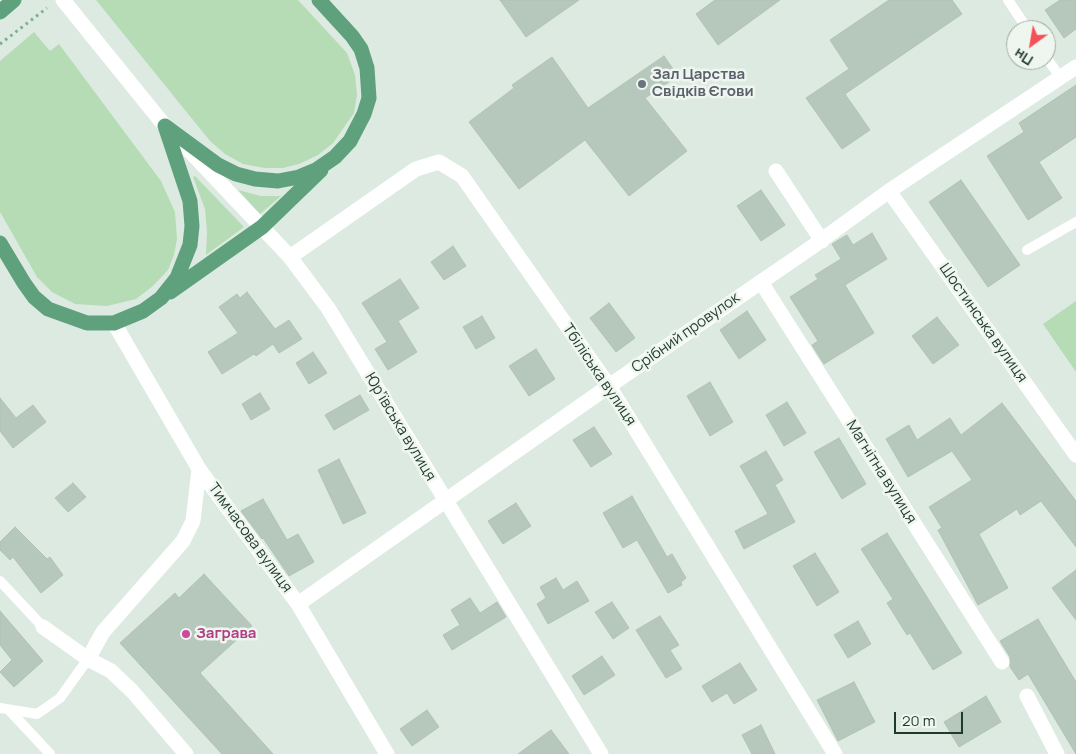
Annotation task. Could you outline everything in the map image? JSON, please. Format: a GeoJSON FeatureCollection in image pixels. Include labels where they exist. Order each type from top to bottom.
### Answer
{"type":"FeatureCollection","features":[{"type":"Feature","properties":{"kind":"main road"},"geometry":{"type":"LineString","coordinates":[[0,12],[14,0]]}},
{"type":"Feature","properties":{"kind":"main road"},"geometry":{"type":"LineString","coordinates":[[0,243],[24,283],[48,309],[87,323],[114,323],[143,311],[262,227],[350,141],[364,114],[369,98],[367,68],[361,49],[352,36],[319,0]]}},
{"type":"Feature","properties":{"kind":"main road"},"geometry":{"type":"LineString","coordinates":[[165,126],[218,165],[236,174],[255,178],[278,181],[299,177],[316,170],[335,157]]}},
{"type":"Feature","properties":{"kind":"main road"},"geometry":{"type":"LineString","coordinates":[[161,298],[177,278],[185,260],[192,226],[190,202],[165,126]]}},
{"type":"Feature","properties":{"kind":"street","name":"Юрʼївська вулиця"},"geometry":{"type":"LineString","coordinates":[[56,3],[165,126],[290,257],[328,308],[601,754]]}},
{"type":"Feature","properties":{"kind":"street","name":"Срібний провулок"},"geometry":{"type":"LineString","coordinates":[[298,604],[609,386],[822,241],[889,191],[1076,67]]}},
{"type":"Feature","properties":{"kind":"street","name":"Тбіліська вулиця"},"geometry":{"type":"LineString","coordinates":[[290,257],[416,169],[439,162],[462,176],[609,386],[835,754]]}},
{"type":"Feature","properties":{"kind":"street"},"geometry":{"type":"LineString","coordinates":[[776,171],[822,241]]}},
{"type":"Feature","properties":{"kind":"street","name":"Шостинська вулиця"},"geometry":{"type":"LineString","coordinates":[[889,191],[1076,456]]}},
{"type":"Feature","properties":{"kind":"street","name":"Магнітна вулиця"},"geometry":{"type":"LineString","coordinates":[[761,282],[1002,662]]}},
{"type":"Feature","properties":{"kind":"street","name":"Тимчасова вулиця"},"geometry":{"type":"LineString","coordinates":[[114,323],[199,469],[298,604],[387,754]]}},
{"type":"Feature","properties":{"kind":"street"},"geometry":{"type":"LineString","coordinates":[[88,659],[103,632],[183,541],[193,521],[199,469]]}},
{"type":"Feature","properties":{"kind":"street"},"geometry":{"type":"LineString","coordinates":[[43,627],[88,659],[111,671],[126,685],[186,754]]}},
{"type":"Feature","properties":{"kind":"street"},"geometry":{"type":"LineString","coordinates":[[1027,696],[1057,754]]}},
{"type":"Feature","properties":{"kind":"lane"},"geometry":{"type":"LineString","coordinates":[[1008,0],[1021,20]]}},
{"type":"Feature","properties":{"kind":"lane"},"geometry":{"type":"LineString","coordinates":[[1055,70],[1060,78]]}},
{"type":"Feature","properties":{"kind":"lane"},"geometry":{"type":"LineString","coordinates":[[1027,250],[1076,222]]}},
{"type":"Feature","properties":{"kind":"lane"},"geometry":{"type":"LineString","coordinates":[[0,581],[43,627]]}},
{"type":"Feature","properties":{"kind":"lane"},"geometry":{"type":"LineString","coordinates":[[5,710],[37,714],[60,698],[88,659]]}},
{"type":"Feature","properties":{"kind":"lane"},"geometry":{"type":"LineString","coordinates":[[5,710],[50,754]]}},
{"type":"Feature","properties":{"kind":"path"},"geometry":{"type":"LineString","coordinates":[[0,44],[56,3]]}},
{"type":"Feature","properties":{"kind":"green space"},"geometry":{"type":"Polygon","coordinates":[[[96,0],[298,0],[347,53],[355,75],[357,95],[354,113],[333,143],[318,155],[299,164],[283,168],[265,168],[243,164],[225,154],[210,141],[96,0]]]}},
{"type":"Feature","properties":{"kind":"green space"},"geometry":{"type":"Polygon","coordinates":[[[34,32],[50,51],[59,44],[161,181],[175,212],[177,239],[174,255],[168,270],[153,286],[136,299],[107,306],[75,304],[52,292],[37,277],[0,212],[0,61],[34,32]]]}},
{"type":"Feature","properties":{"kind":"green space"},"geometry":{"type":"Polygon","coordinates":[[[195,176],[244,227],[206,255],[205,209],[193,177],[195,176]]]}},
{"type":"Feature","properties":{"kind":"green space"},"geometry":{"type":"Polygon","coordinates":[[[238,190],[261,196],[281,196],[260,214],[238,190]]]}},
{"type":"Feature","properties":{"kind":"green space"},"geometry":{"type":"Polygon","coordinates":[[[1076,301],[1076,372],[1043,324],[1076,301]]]}},
{"type":"Feature","properties":{"kind":"building"},"geometry":{"type":"Polygon","coordinates":[[[500,0],[579,0],[526,37],[500,0]]]}},
{"type":"Feature","properties":{"kind":"building"},"geometry":{"type":"Polygon","coordinates":[[[715,0],[780,0],[718,45],[696,14],[715,0]]]}},
{"type":"Feature","properties":{"kind":"building"},"geometry":{"type":"Polygon","coordinates":[[[889,0],[952,0],[962,14],[845,94],[870,130],[842,149],[806,98],[849,69],[830,40],[889,0]]]}},
{"type":"Feature","properties":{"kind":"building"},"geometry":{"type":"Polygon","coordinates":[[[1060,0],[1076,0],[1076,29],[1064,38],[1056,26],[1056,20],[1052,20],[1045,10],[1060,0]]]}},
{"type":"Feature","properties":{"kind":"building"},"geometry":{"type":"Polygon","coordinates":[[[664,56],[678,76],[645,98],[687,151],[629,196],[585,140],[519,189],[469,122],[514,88],[512,85],[552,57],[588,108],[664,56]]]}},
{"type":"Feature","properties":{"kind":"building"},"geometry":{"type":"Polygon","coordinates":[[[1076,85],[1076,137],[1039,162],[1062,198],[1028,220],[987,156],[1024,132],[1019,123],[1076,85]]]}},
{"type":"Feature","properties":{"kind":"building"},"geometry":{"type":"Polygon","coordinates":[[[961,180],[1020,265],[988,287],[929,202],[961,180]]]}},
{"type":"Feature","properties":{"kind":"building"},"geometry":{"type":"Polygon","coordinates":[[[761,190],[785,225],[761,241],[737,206],[761,190]]]}},
{"type":"Feature","properties":{"kind":"building"},"geometry":{"type":"Polygon","coordinates":[[[872,233],[887,259],[845,285],[874,333],[824,364],[812,345],[818,341],[790,297],[818,279],[815,275],[841,259],[832,244],[847,235],[853,245],[872,233]]]}},
{"type":"Feature","properties":{"kind":"building"},"geometry":{"type":"Polygon","coordinates":[[[453,246],[466,266],[444,280],[431,262],[453,246]]]}},
{"type":"Feature","properties":{"kind":"building"},"geometry":{"type":"Polygon","coordinates":[[[400,279],[419,308],[398,321],[417,352],[388,370],[375,349],[387,342],[362,303],[400,279]]]}},
{"type":"Feature","properties":{"kind":"building"},"geometry":{"type":"Polygon","coordinates":[[[247,292],[275,329],[289,320],[302,339],[279,353],[273,344],[256,356],[254,354],[222,374],[208,352],[238,333],[219,307],[237,294],[240,298],[247,292]]]}},
{"type":"Feature","properties":{"kind":"building"},"geometry":{"type":"Polygon","coordinates":[[[609,303],[635,338],[616,352],[590,318],[609,303]]]}},
{"type":"Feature","properties":{"kind":"building"},"geometry":{"type":"Polygon","coordinates":[[[747,311],[766,340],[739,359],[720,330],[747,311]]]}},
{"type":"Feature","properties":{"kind":"building"},"geometry":{"type":"Polygon","coordinates":[[[482,316],[495,338],[476,349],[463,327],[482,316]]]}},
{"type":"Feature","properties":{"kind":"building"},"geometry":{"type":"Polygon","coordinates":[[[937,317],[959,345],[933,364],[912,336],[937,317]]]}},
{"type":"Feature","properties":{"kind":"building"},"geometry":{"type":"Polygon","coordinates":[[[536,349],[555,379],[529,396],[509,366],[536,349]]]}},
{"type":"Feature","properties":{"kind":"building"},"geometry":{"type":"Polygon","coordinates":[[[313,352],[327,373],[309,384],[296,363],[313,352]]]}},
{"type":"Feature","properties":{"kind":"building"},"geometry":{"type":"Polygon","coordinates":[[[710,382],[733,422],[710,436],[687,396],[710,382]]]}},
{"type":"Feature","properties":{"kind":"building"},"geometry":{"type":"Polygon","coordinates":[[[260,393],[270,409],[251,420],[242,404],[260,393]]]}},
{"type":"Feature","properties":{"kind":"building"},"geometry":{"type":"Polygon","coordinates":[[[360,395],[369,410],[334,430],[325,415],[360,395]]]}},
{"type":"Feature","properties":{"kind":"building"},"geometry":{"type":"Polygon","coordinates":[[[0,398],[16,418],[33,405],[46,422],[13,448],[0,431],[0,398]]]}},
{"type":"Feature","properties":{"kind":"building"},"geometry":{"type":"Polygon","coordinates":[[[787,402],[806,433],[784,446],[766,415],[787,402]]]}},
{"type":"Feature","properties":{"kind":"building"},"geometry":{"type":"Polygon","coordinates":[[[1002,403],[1076,501],[1076,547],[1041,501],[1020,515],[1017,509],[979,534],[1008,588],[978,605],[938,530],[942,528],[929,507],[972,480],[952,451],[908,477],[886,439],[909,425],[917,440],[950,418],[961,435],[1002,403]]]}},
{"type":"Feature","properties":{"kind":"building"},"geometry":{"type":"Polygon","coordinates":[[[594,427],[612,454],[591,467],[573,440],[594,427]]]}},
{"type":"Feature","properties":{"kind":"building"},"geometry":{"type":"Polygon","coordinates":[[[839,438],[866,484],[842,499],[814,452],[839,438]]]}},
{"type":"Feature","properties":{"kind":"building"},"geometry":{"type":"Polygon","coordinates":[[[766,451],[783,480],[775,485],[795,522],[744,549],[735,531],[768,514],[740,466],[766,451]]]}},
{"type":"Feature","properties":{"kind":"building"},"geometry":{"type":"Polygon","coordinates":[[[339,459],[366,513],[343,524],[318,470],[339,459]]]}},
{"type":"Feature","properties":{"kind":"building"},"geometry":{"type":"Polygon","coordinates":[[[73,483],[86,497],[68,512],[55,498],[73,483]]]}},
{"type":"Feature","properties":{"kind":"building"},"geometry":{"type":"Polygon","coordinates":[[[632,496],[667,557],[672,554],[686,578],[681,582],[682,585],[668,593],[637,540],[623,548],[603,513],[632,496]]]}},
{"type":"Feature","properties":{"kind":"building"},"geometry":{"type":"Polygon","coordinates":[[[263,499],[287,540],[298,534],[314,562],[289,576],[263,538],[241,511],[263,499]]]}},
{"type":"Feature","properties":{"kind":"building"},"geometry":{"type":"Polygon","coordinates":[[[516,503],[531,526],[503,544],[488,521],[516,503]]]}},
{"type":"Feature","properties":{"kind":"building"},"geometry":{"type":"Polygon","coordinates":[[[15,527],[47,559],[50,557],[63,575],[41,593],[13,557],[10,560],[0,550],[0,542],[15,527]]]}},
{"type":"Feature","properties":{"kind":"building"},"geometry":{"type":"Polygon","coordinates":[[[887,533],[962,653],[933,670],[910,633],[907,635],[887,603],[893,599],[861,549],[887,533]]]}},
{"type":"Feature","properties":{"kind":"building"},"geometry":{"type":"Polygon","coordinates":[[[815,553],[839,592],[817,606],[793,566],[815,553]]]}},
{"type":"Feature","properties":{"kind":"building"},"geometry":{"type":"Polygon","coordinates":[[[1076,570],[1076,620],[1052,588],[1076,570]]]}},
{"type":"Feature","properties":{"kind":"building","name":"Заграва"},"geometry":{"type":"Polygon","coordinates":[[[204,574],[252,626],[200,673],[273,754],[222,754],[120,643],[175,593],[179,598],[204,574]]]}},
{"type":"Feature","properties":{"kind":"building"},"geometry":{"type":"Polygon","coordinates":[[[556,578],[563,590],[577,581],[589,601],[548,624],[537,604],[546,598],[540,587],[556,578]]]}},
{"type":"Feature","properties":{"kind":"building"},"geometry":{"type":"Polygon","coordinates":[[[470,598],[480,613],[497,602],[506,617],[452,650],[443,635],[460,625],[451,610],[470,598]]]}},
{"type":"Feature","properties":{"kind":"building"},"geometry":{"type":"Polygon","coordinates":[[[612,602],[629,628],[613,639],[595,612],[612,602]]]}},
{"type":"Feature","properties":{"kind":"building"},"geometry":{"type":"Polygon","coordinates":[[[0,611],[43,661],[14,687],[0,672],[12,660],[0,645],[0,611]]]}},
{"type":"Feature","properties":{"kind":"building"},"geometry":{"type":"Polygon","coordinates":[[[660,616],[679,645],[670,650],[682,669],[666,678],[636,630],[660,616]]]}},
{"type":"Feature","properties":{"kind":"building"},"geometry":{"type":"Polygon","coordinates":[[[1038,619],[1076,682],[1076,754],[1028,674],[1019,680],[1010,667],[1010,657],[1000,641],[1038,619]]]}},
{"type":"Feature","properties":{"kind":"building"},"geometry":{"type":"Polygon","coordinates":[[[858,621],[871,644],[848,658],[834,635],[858,621]]]}},
{"type":"Feature","properties":{"kind":"building"},"geometry":{"type":"Polygon","coordinates":[[[602,656],[615,675],[584,695],[572,676],[602,656]]]}},
{"type":"Feature","properties":{"kind":"building"},"geometry":{"type":"Polygon","coordinates":[[[740,663],[757,690],[734,704],[727,693],[712,702],[702,686],[740,663]]]}},
{"type":"Feature","properties":{"kind":"building"},"geometry":{"type":"Polygon","coordinates":[[[854,682],[875,722],[838,741],[817,700],[854,682]]]}},
{"type":"Feature","properties":{"kind":"building"},"geometry":{"type":"Polygon","coordinates":[[[986,696],[1001,722],[959,747],[944,722],[986,696]]]}},
{"type":"Feature","properties":{"kind":"building"},"geometry":{"type":"Polygon","coordinates":[[[427,710],[439,727],[412,746],[400,729],[427,710]]]}},
{"type":"Feature","properties":{"kind":"building"},"geometry":{"type":"Polygon","coordinates":[[[761,725],[775,754],[752,754],[742,735],[761,725]]]}},
{"type":"Feature","properties":{"kind":"building"},"geometry":{"type":"Polygon","coordinates":[[[551,730],[569,754],[518,754],[551,730]]]}},
{"type":"Feature","properties":{"kind":"place","name":"Зал Царства Свідків Єгови"},"geometry":{"type":"Point","coordinates":[642,84]}},
{"type":"Feature","properties":{"kind":"place","name":"Заграва"},"geometry":{"type":"Point","coordinates":[186,634]}}]}
